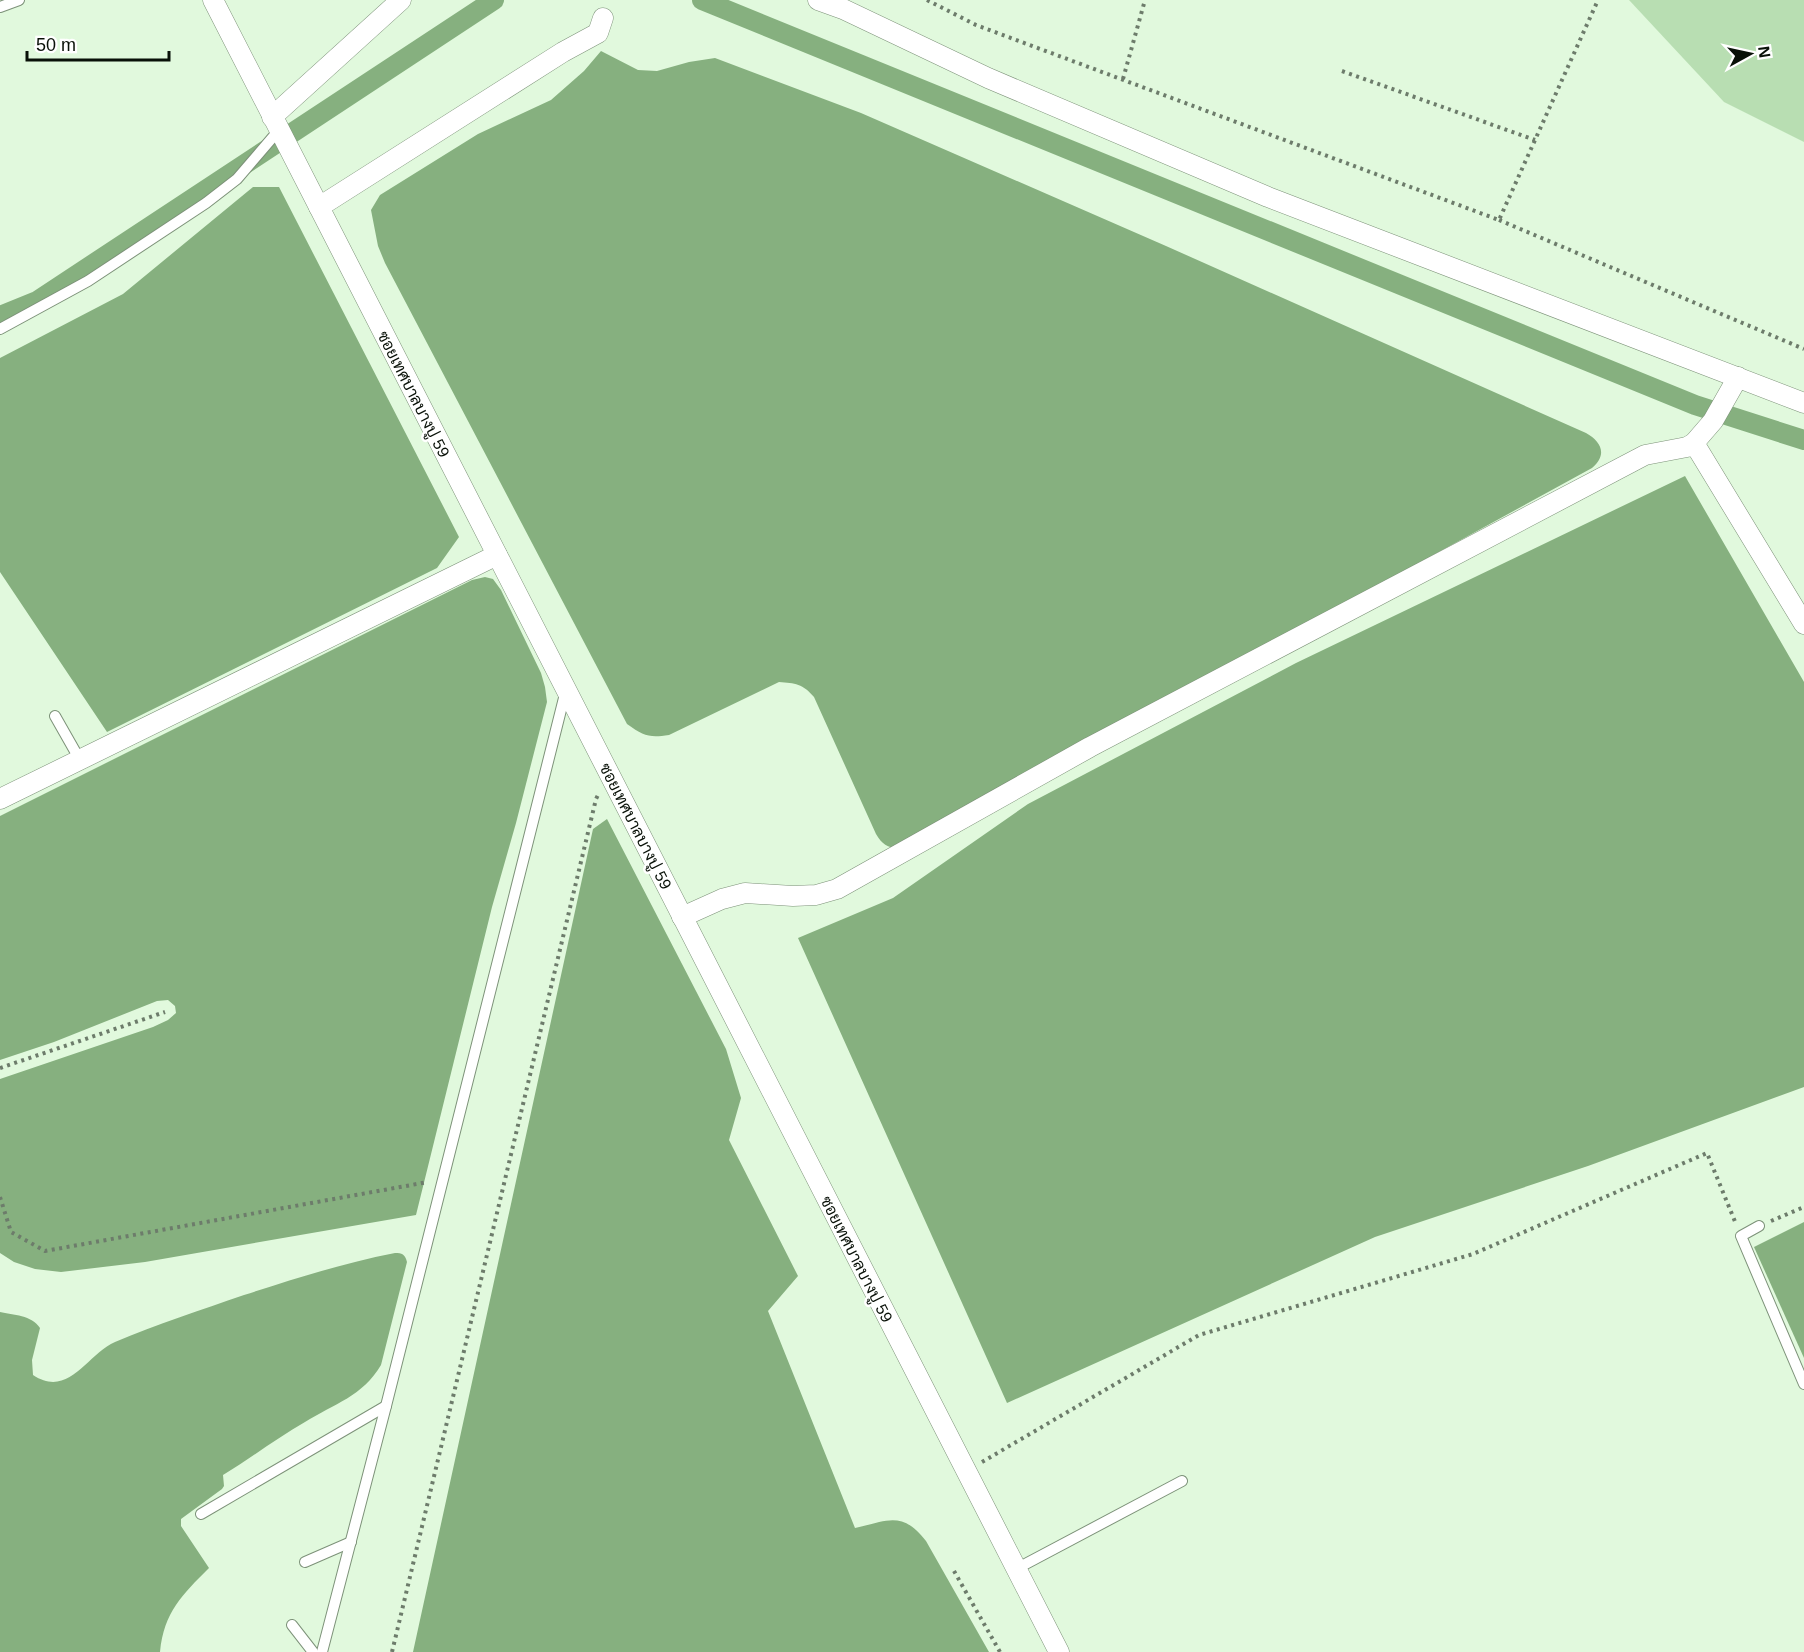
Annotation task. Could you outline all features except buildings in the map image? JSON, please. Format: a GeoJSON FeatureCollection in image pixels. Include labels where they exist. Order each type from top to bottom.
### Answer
{"type":"FeatureCollection","features":[{"type":"Feature","properties":{"kind":"street","name":"ซอยเทศบาลบางปู 59"},"geometry":{"type":"LineString","coordinates":[[213,0],[1060,1651]]}},
{"type":"Feature","properties":{"kind":"street"},"geometry":{"type":"LineString","coordinates":[[276,123],[401,0]]}},
{"type":"Feature","properties":{"kind":"street"},"geometry":{"type":"LineString","coordinates":[[818,0],[843,9],[988,78],[1268,197],[1804,403]]}},
{"type":"Feature","properties":{"kind":"street"},"geometry":{"type":"LineString","coordinates":[[319,207],[563,52],[598,33],[603,18]]}},
{"type":"Feature","properties":{"kind":"street"},"geometry":{"type":"LineString","coordinates":[[682,917],[722,899],[745,893],[816,895],[837,889],[1090,747],[1645,455],[1687,447],[1713,421],[1738,377]]}},
{"type":"Feature","properties":{"kind":"street"},"geometry":{"type":"LineString","coordinates":[[1694,442],[1804,624]]}},
{"type":"Feature","properties":{"kind":"street"},"geometry":{"type":"LineString","coordinates":[[0,799],[496,555]]}},
{"type":"Feature","properties":{"kind":"lane"},"geometry":{"type":"LineString","coordinates":[[0,7],[19,0]]}},
{"type":"Feature","properties":{"kind":"lane"},"geometry":{"type":"LineString","coordinates":[[0,329],[88,281],[206,203],[237,179],[276,123]]}},
{"type":"Feature","properties":{"kind":"lane"},"geometry":{"type":"LineString","coordinates":[[322,1652],[566,690]]}},
{"type":"Feature","properties":{"kind":"lane"},"geometry":{"type":"LineString","coordinates":[[55,716],[80,760]]}},
{"type":"Feature","properties":{"kind":"lane"},"geometry":{"type":"LineString","coordinates":[[1759,1226],[1741,1236],[1804,1384]]}},
{"type":"Feature","properties":{"kind":"lane"},"geometry":{"type":"LineString","coordinates":[[201,1514],[386,1406]]}},
{"type":"Feature","properties":{"kind":"lane"},"geometry":{"type":"LineString","coordinates":[[1016,1569],[1182,1480]]}},
{"type":"Feature","properties":{"kind":"lane"},"geometry":{"type":"LineString","coordinates":[[305,1562],[351,1542]]}},
{"type":"Feature","properties":{"kind":"lane"},"geometry":{"type":"LineString","coordinates":[[292,1625],[313,1652]]}},
{"type":"Feature","properties":{"kind":"path"},"geometry":{"type":"LineString","coordinates":[[927,0],[976,25],[1499,220],[1804,350]]}},
{"type":"Feature","properties":{"kind":"path"},"geometry":{"type":"LineString","coordinates":[[1123,80],[1145,0]]}},
{"type":"Feature","properties":{"kind":"path"},"geometry":{"type":"LineString","coordinates":[[1499,220],[1598,0]]}},
{"type":"Feature","properties":{"kind":"path"},"geometry":{"type":"LineString","coordinates":[[1342,71],[1535,140]]}},
{"type":"Feature","properties":{"kind":"path"},"geometry":{"type":"LineString","coordinates":[[392,1652],[596,799],[609,773]]}},
{"type":"Feature","properties":{"kind":"path"},"geometry":{"type":"LineString","coordinates":[[0,1068],[165,1012]]}},
{"type":"Feature","properties":{"kind":"path"},"geometry":{"type":"LineString","coordinates":[[966,1471],[1199,1335],[1473,1254],[1707,1153],[1741,1236]]}},
{"type":"Feature","properties":{"kind":"path"},"geometry":{"type":"LineString","coordinates":[[0,1197],[11,1233],[45,1251],[443,1179]]}},
{"type":"Feature","properties":{"kind":"path"},"geometry":{"type":"LineString","coordinates":[[1759,1226],[1804,1207]]}},
{"type":"Feature","properties":{"kind":"path"},"geometry":{"type":"LineString","coordinates":[[954,1570],[1000,1652]]}},
{"type":"Feature","properties":{"kind":"shaded area"},"geometry":{"type":"Polygon","coordinates":[[[1629,0],[1804,0],[1804,142],[1724,102],[1629,0]]]}},
{"type":"Feature","properties":{"kind":"shaded area"},"geometry":{"type":"Polygon","coordinates":[[[601,51],[638,70],[657,71],[715,58],[861,113],[1586,433],[1599,444],[1600,458],[1592,468],[899,848],[888,846],[876,834],[814,697],[802,687],[779,682],[669,735],[647,735],[627,724],[378,246],[371,210],[380,195],[478,134],[551,100],[584,71],[601,51]]]}},
{"type":"Feature","properties":{"kind":"shaded area"},"geometry":{"type":"Polygon","coordinates":[[[253,187],[279,187],[459,537],[437,568],[107,732],[0,572],[0,358],[123,294],[253,187]]]}},
{"type":"Feature","properties":{"kind":"shaded area"},"geometry":{"type":"Polygon","coordinates":[[[1685,476],[1804,682],[1804,1087],[1588,1166],[1375,1237],[1007,1403],[798,938],[893,898],[1028,804],[1296,663],[1685,476]]]}},
{"type":"Feature","properties":{"kind":"shaded area"},"geometry":{"type":"Polygon","coordinates":[[[485,577],[493,579],[501,590],[541,673],[547,702],[492,907],[416,1215],[145,1262],[61,1272],[35,1269],[14,1262],[0,1253],[0,1079],[153,1027],[168,1020],[176,1013],[175,1006],[168,1000],[157,1001],[54,1042],[0,1060],[0,816],[472,580],[485,577]]]}},
{"type":"Feature","properties":{"kind":"shaded area"},"geometry":{"type":"Polygon","coordinates":[[[607,819],[726,1049],[741,1098],[729,1140],[798,1276],[768,1311],[855,1528],[894,1520],[901,1521],[917,1531],[926,1541],[989,1652],[413,1652],[593,829],[607,819]]]}},
{"type":"Feature","properties":{"kind":"shaded area"},"geometry":{"type":"Polygon","coordinates":[[[1804,1222],[1804,1358],[1754,1247],[1804,1222]]]}},
{"type":"Feature","properties":{"kind":"shaded area"},"geometry":{"type":"Polygon","coordinates":[[[395,1253],[403,1254],[407,1262],[381,1365],[374,1376],[357,1392],[295,1428],[223,1475],[222,1489],[181,1519],[181,1526],[209,1568],[183,1596],[170,1615],[160,1652],[0,1652],[0,1312],[22,1316],[37,1324],[40,1328],[32,1360],[33,1375],[46,1381],[57,1382],[77,1372],[115,1342],[147,1329],[300,1277],[395,1253]]]}},
{"type":"Feature","properties":{"kind":"waterway"},"geometry":{"type":"LineString","coordinates":[[0,316],[37,301],[494,0]]}},
{"type":"Feature","properties":{"kind":"waterway"},"geometry":{"type":"LineString","coordinates":[[702,0],[1695,405],[1804,440]]}}]}
